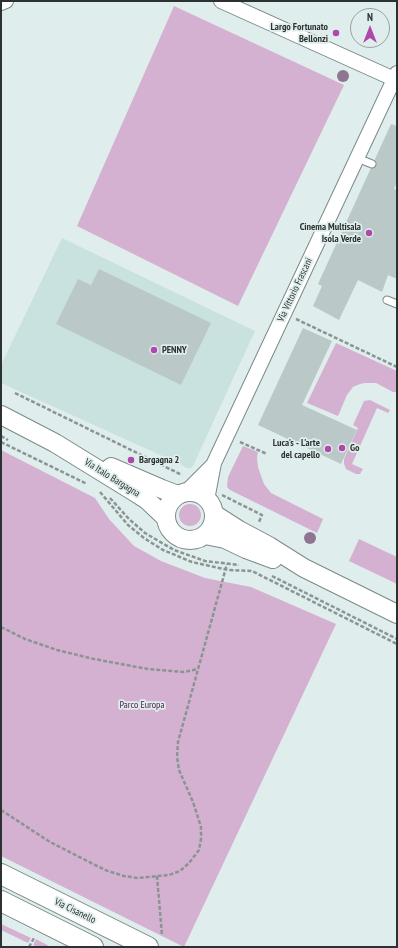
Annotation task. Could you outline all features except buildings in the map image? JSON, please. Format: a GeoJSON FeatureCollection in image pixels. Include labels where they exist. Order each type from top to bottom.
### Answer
{"type":"FeatureCollection","features":[{"type":"Feature","properties":{"kind":"main road","name":"Via Cisanello"},"geometry":{"type":"LineString","coordinates":[[1,874],[156,945]]}},
{"type":"Feature","properties":{"kind":"main road"},"geometry":{"type":"LineString","coordinates":[[2,901],[94,947]]}},
{"type":"Feature","properties":{"kind":"street"},"geometry":{"type":"LineString","coordinates":[[1,3],[6,1]]}},
{"type":"Feature","properties":{"kind":"street"},"geometry":{"type":"LineString","coordinates":[[221,1],[300,37],[396,76]]}},
{"type":"Feature","properties":{"kind":"street","name":"Via Vittorio Frascani"},"geometry":{"type":"LineString","coordinates":[[213,501],[214,463],[396,76]]}},
{"type":"Feature","properties":{"kind":"street","name":"Via Italo Bargagna"},"geometry":{"type":"LineString","coordinates":[[1,415],[55,443],[162,489],[183,488]]}},
{"type":"Feature","properties":{"kind":"street","name":"Via Italo Bargagna"},"geometry":{"type":"LineString","coordinates":[[55,443],[147,500],[166,518]]}},
{"type":"Feature","properties":{"kind":"street","name":"Via Vittorio Frascani"},"geometry":{"type":"LineString","coordinates":[[183,488],[214,463]]}},
{"type":"Feature","properties":{"kind":"street"},"geometry":{"type":"LineString","coordinates":[[213,501],[212,526],[205,534],[191,540],[181,538],[170,529],[166,518],[168,506],[183,488],[213,501],[239,530],[275,549],[304,568],[397,614]]}},
{"type":"Feature","properties":{"kind":"street"},"geometry":{"type":"LineString","coordinates":[[205,534],[225,539],[264,556],[304,568]]}},
{"type":"Feature","properties":{"kind":"lane"},"geometry":{"type":"LineString","coordinates":[[358,158],[372,164]]}},
{"type":"Feature","properties":{"kind":"lane"},"geometry":{"type":"LineString","coordinates":[[388,300],[397,304]]}},
{"type":"Feature","properties":{"kind":"path"},"geometry":{"type":"LineString","coordinates":[[284,314],[397,367]]}},
{"type":"Feature","properties":{"kind":"path"},"geometry":{"type":"LineString","coordinates":[[15,393],[183,488]]}},
{"type":"Feature","properties":{"kind":"path"},"geometry":{"type":"LineString","coordinates":[[237,440],[267,454]]}},
{"type":"Feature","properties":{"kind":"path"},"geometry":{"type":"LineString","coordinates":[[213,501],[221,495],[262,515]]}},
{"type":"Feature","properties":{"kind":"path"},"geometry":{"type":"LineString","coordinates":[[1,810],[50,842],[105,870],[124,876],[138,878],[170,874],[180,871],[189,863],[198,850],[202,839],[199,820],[179,770],[177,757],[178,742],[226,564]]}},
{"type":"Feature","properties":{"kind":"path"},"geometry":{"type":"LineString","coordinates":[[1,627],[25,639],[57,650],[109,662],[148,669],[184,672],[198,668]]}},
{"type":"Feature","properties":{"kind":"path"},"geometry":{"type":"LineString","coordinates":[[156,945],[157,876]]}},
{"type":"Feature","properties":{"kind":"path"},"geometry":{"type":"LineString","coordinates":[[29,947],[34,938]]}},
{"type":"Feature","properties":{"kind":"shaded area"},"geometry":{"type":"Polygon","coordinates":[[[62,238],[255,331],[191,468],[187,468],[1,383],[1,365],[62,238]]]}},
{"type":"Feature","properties":{"kind":"green space"},"geometry":{"type":"Polygon","coordinates":[[[174,6],[344,85],[238,306],[77,226],[174,6]]]}},
{"type":"Feature","properties":{"kind":"green space"},"geometry":{"type":"Polygon","coordinates":[[[336,343],[397,371],[397,392],[393,392],[376,383],[360,384],[353,387],[347,395],[338,416],[307,403],[336,343]]]}},
{"type":"Feature","properties":{"kind":"green space"},"geometry":{"type":"Polygon","coordinates":[[[370,400],[390,410],[388,413],[377,408],[352,464],[363,469],[360,474],[356,474],[346,469],[344,459],[358,428],[353,425],[364,401],[370,400]]]}},
{"type":"Feature","properties":{"kind":"green space"},"geometry":{"type":"Polygon","coordinates":[[[243,446],[258,452],[258,467],[264,484],[271,493],[323,519],[317,533],[230,490],[227,487],[228,477],[243,446]]]}},
{"type":"Feature","properties":{"kind":"green space","name":"Parco Europa"},"geometry":{"type":"Polygon","coordinates":[[[1,450],[95,498],[109,519],[134,546],[161,561],[205,578],[251,587],[336,624],[184,947],[1,856],[1,450]]]}},
{"type":"Feature","properties":{"kind":"green space"},"geometry":{"type":"Polygon","coordinates":[[[190,504],[198,507],[201,515],[198,523],[190,526],[182,523],[179,515],[182,507],[190,504]]]}},
{"type":"Feature","properties":{"kind":"green space"},"geometry":{"type":"Polygon","coordinates":[[[359,539],[397,557],[397,584],[349,561],[359,539]]]}},
{"type":"Feature","properties":{"kind":"green space"},"geometry":{"type":"Polygon","coordinates":[[[1,924],[31,938],[28,943],[1,930],[1,924]]]}},
{"type":"Feature","properties":{"kind":"green space"},"geometry":{"type":"Polygon","coordinates":[[[36,939],[51,947],[38,947],[33,945],[36,939]]]}},
{"type":"Feature","properties":{"kind":"place","name":"Largo Fortunato Bellonzi"},"geometry":{"type":"Point","coordinates":[336,33]}},
{"type":"Feature","properties":{"kind":"place","name":"Cinema Multisala Isola Verde"},"geometry":{"type":"Point","coordinates":[369,233]}},
{"type":"Feature","properties":{"kind":"place","name":"PENNY"},"geometry":{"type":"Point","coordinates":[154,350]}},
{"type":"Feature","properties":{"kind":"place","name":"Go"},"geometry":{"type":"Point","coordinates":[342,448]}},
{"type":"Feature","properties":{"kind":"place","name":"Luca's - L'arte del capello"},"geometry":{"type":"Point","coordinates":[328,449]}},
{"type":"Feature","properties":{"kind":"place","name":"Bargagna 2"},"geometry":{"type":"Point","coordinates":[131,460]}}]}
